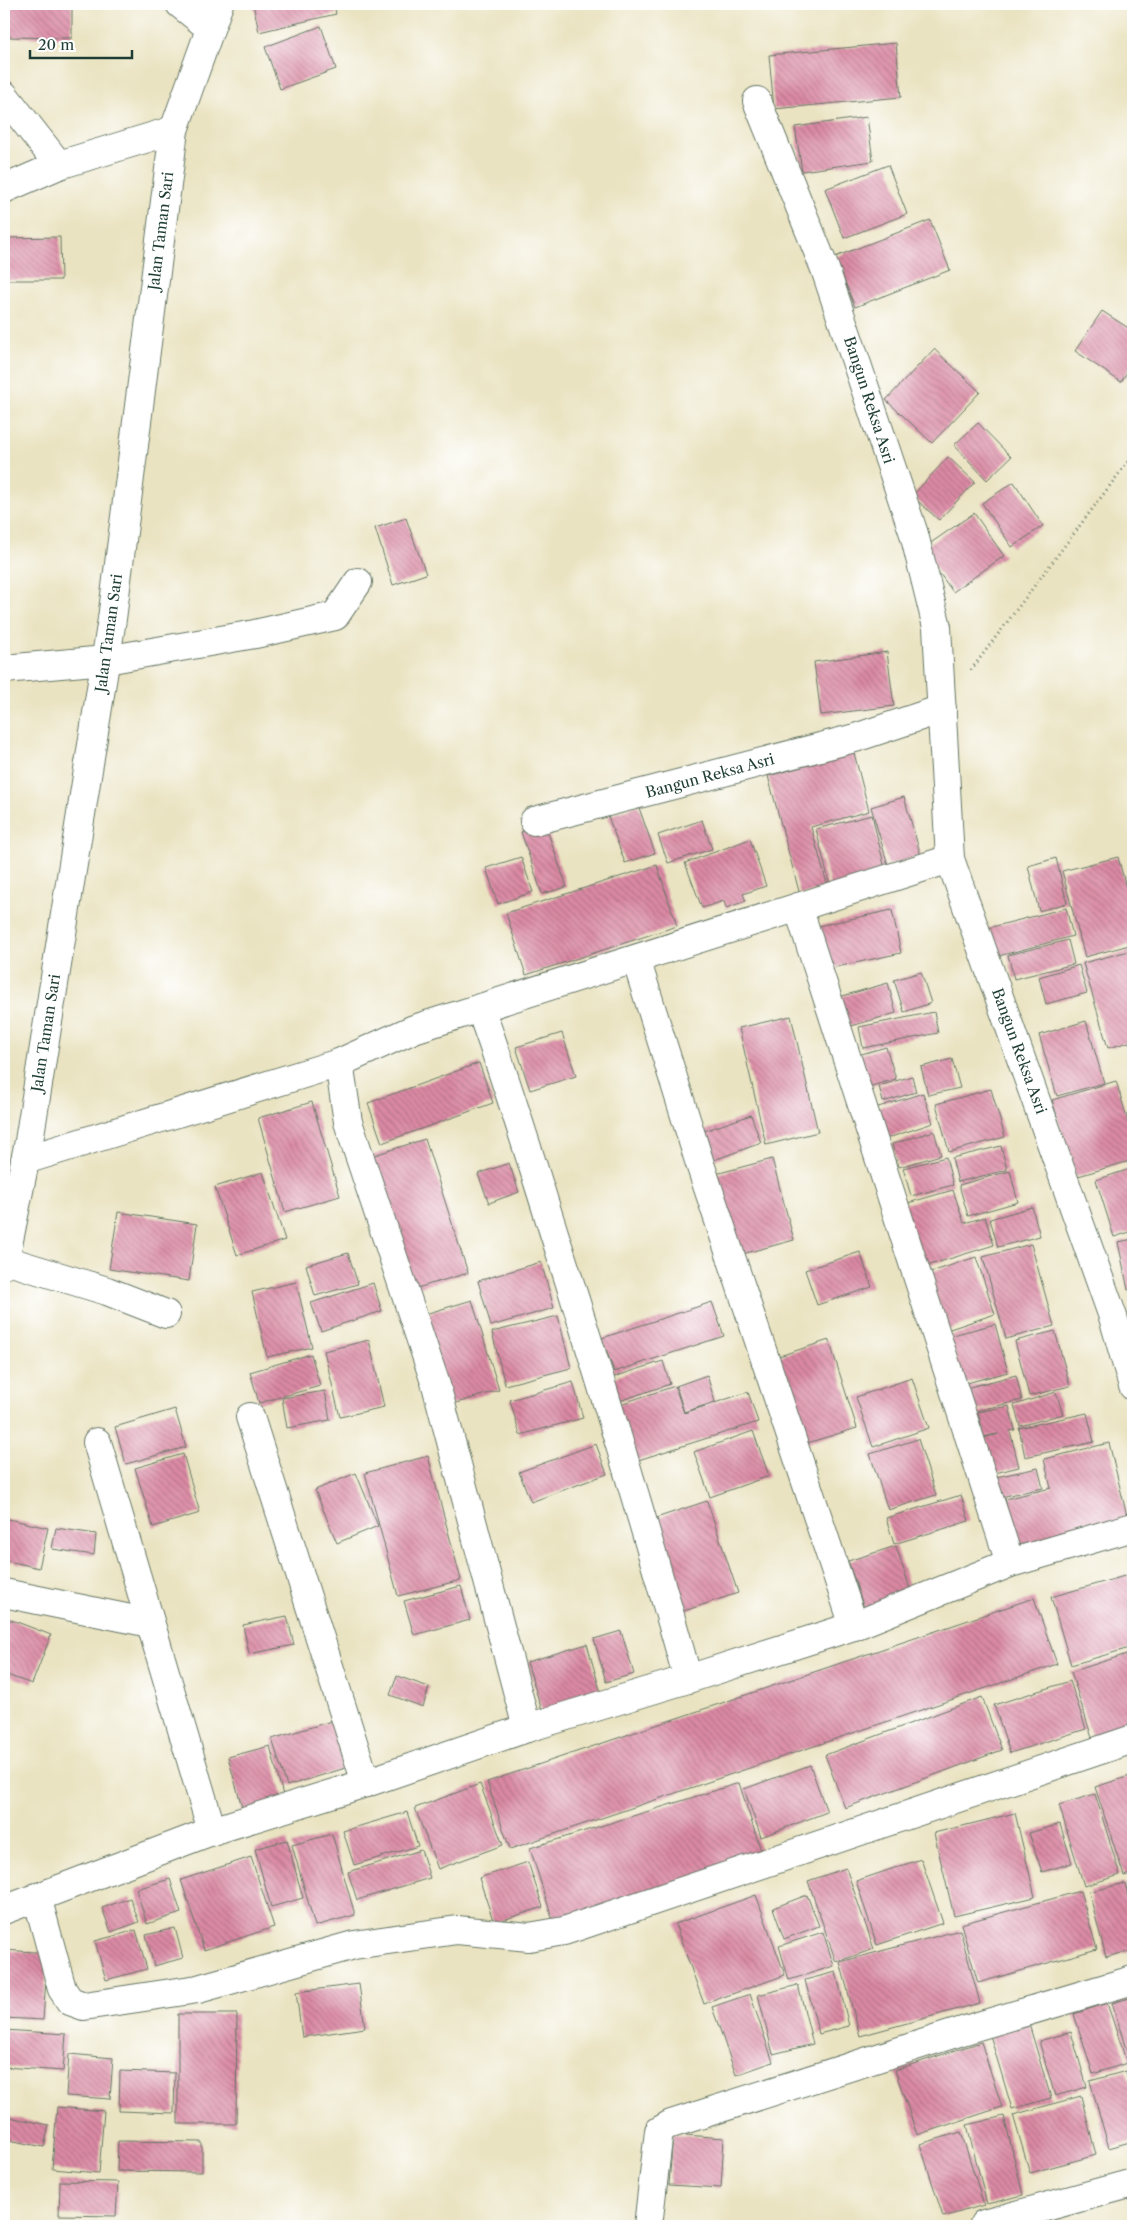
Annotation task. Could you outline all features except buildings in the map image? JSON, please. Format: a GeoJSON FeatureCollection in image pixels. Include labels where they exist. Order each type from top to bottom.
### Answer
{"type":"FeatureCollection","features":[{"type":"Feature","properties":{"kind":"street"},"geometry":{"type":"LineString","coordinates":[[180,4],[214,16]]}},
{"type":"Feature","properties":{"kind":"street","name":"Jalan Taman Sari"},"geometry":{"type":"LineString","coordinates":[[5,1262],[12,1185],[25,1160],[106,660],[174,130],[214,16]]}},
{"type":"Feature","properties":{"kind":"street"},"geometry":{"type":"LineString","coordinates":[[4,95],[59,165]]}},
{"type":"Feature","properties":{"kind":"street","name":"Bangun Reksa Asri"},"geometry":{"type":"LineString","coordinates":[[757,102],[825,269],[914,534],[937,627],[950,859],[1123,1314],[1133,1386]]}},
{"type":"Feature","properties":{"kind":"street"},"geometry":{"type":"LineString","coordinates":[[4,189],[59,165],[174,130]]}},
{"type":"Feature","properties":{"kind":"street"},"geometry":{"type":"LineString","coordinates":[[4,669],[106,660],[256,634],[335,616],[358,582]]}},
{"type":"Feature","properties":{"kind":"street","name":"Bangun Reksa Asri"},"geometry":{"type":"LineString","coordinates":[[534,822],[855,738],[942,710]]}},
{"type":"Feature","properties":{"kind":"street"},"geometry":{"type":"LineString","coordinates":[[25,1160],[340,1063],[414,1029],[950,859]]}},
{"type":"Feature","properties":{"kind":"street"},"geometry":{"type":"LineString","coordinates":[[798,907],[1010,1563]]}},
{"type":"Feature","properties":{"kind":"street"},"geometry":{"type":"LineString","coordinates":[[636,959],[700,1164],[854,1626]]}},
{"type":"Feature","properties":{"kind":"street"},"geometry":{"type":"LineString","coordinates":[[480,1008],[501,1064],[573,1291],[655,1561],[688,1679]]}},
{"type":"Feature","properties":{"kind":"street"},"geometry":{"type":"LineString","coordinates":[[340,1063],[348,1122],[436,1385],[527,1728]]}},
{"type":"Feature","properties":{"kind":"street"},"geometry":{"type":"LineString","coordinates":[[5,1262],[107,1291],[166,1314]]}},
{"type":"Feature","properties":{"kind":"street"},"geometry":{"type":"LineString","coordinates":[[250,1416],[366,1783]]}},
{"type":"Feature","properties":{"kind":"street"},"geometry":{"type":"LineString","coordinates":[[97,1442],[212,1831]]}},
{"type":"Feature","properties":{"kind":"street"},"geometry":{"type":"LineString","coordinates":[[4,1910],[212,1831],[366,1783],[527,1728],[854,1626],[1010,1563],[1133,1526]]}},
{"type":"Feature","properties":{"kind":"street"},"geometry":{"type":"LineString","coordinates":[[4,1593],[150,1623]]}},
{"type":"Feature","properties":{"kind":"street"},"geometry":{"type":"LineString","coordinates":[[37,1897],[62,1989],[70,2001],[84,2006],[198,1989],[354,1945],[457,1930],[529,1937],[564,1931],[1133,1738]]}},
{"type":"Feature","properties":{"kind":"street"},"geometry":{"type":"LineString","coordinates":[[648,2226],[659,2131],[670,2124],[978,2026],[1133,1980]]}},
{"type":"Feature","properties":{"kind":"street"},"geometry":{"type":"LineString","coordinates":[[984,2224],[1133,2183]]}},
{"type":"Feature","properties":{"kind":"path"},"geometry":{"type":"LineString","coordinates":[[942,710],[1133,455]]}}]}
